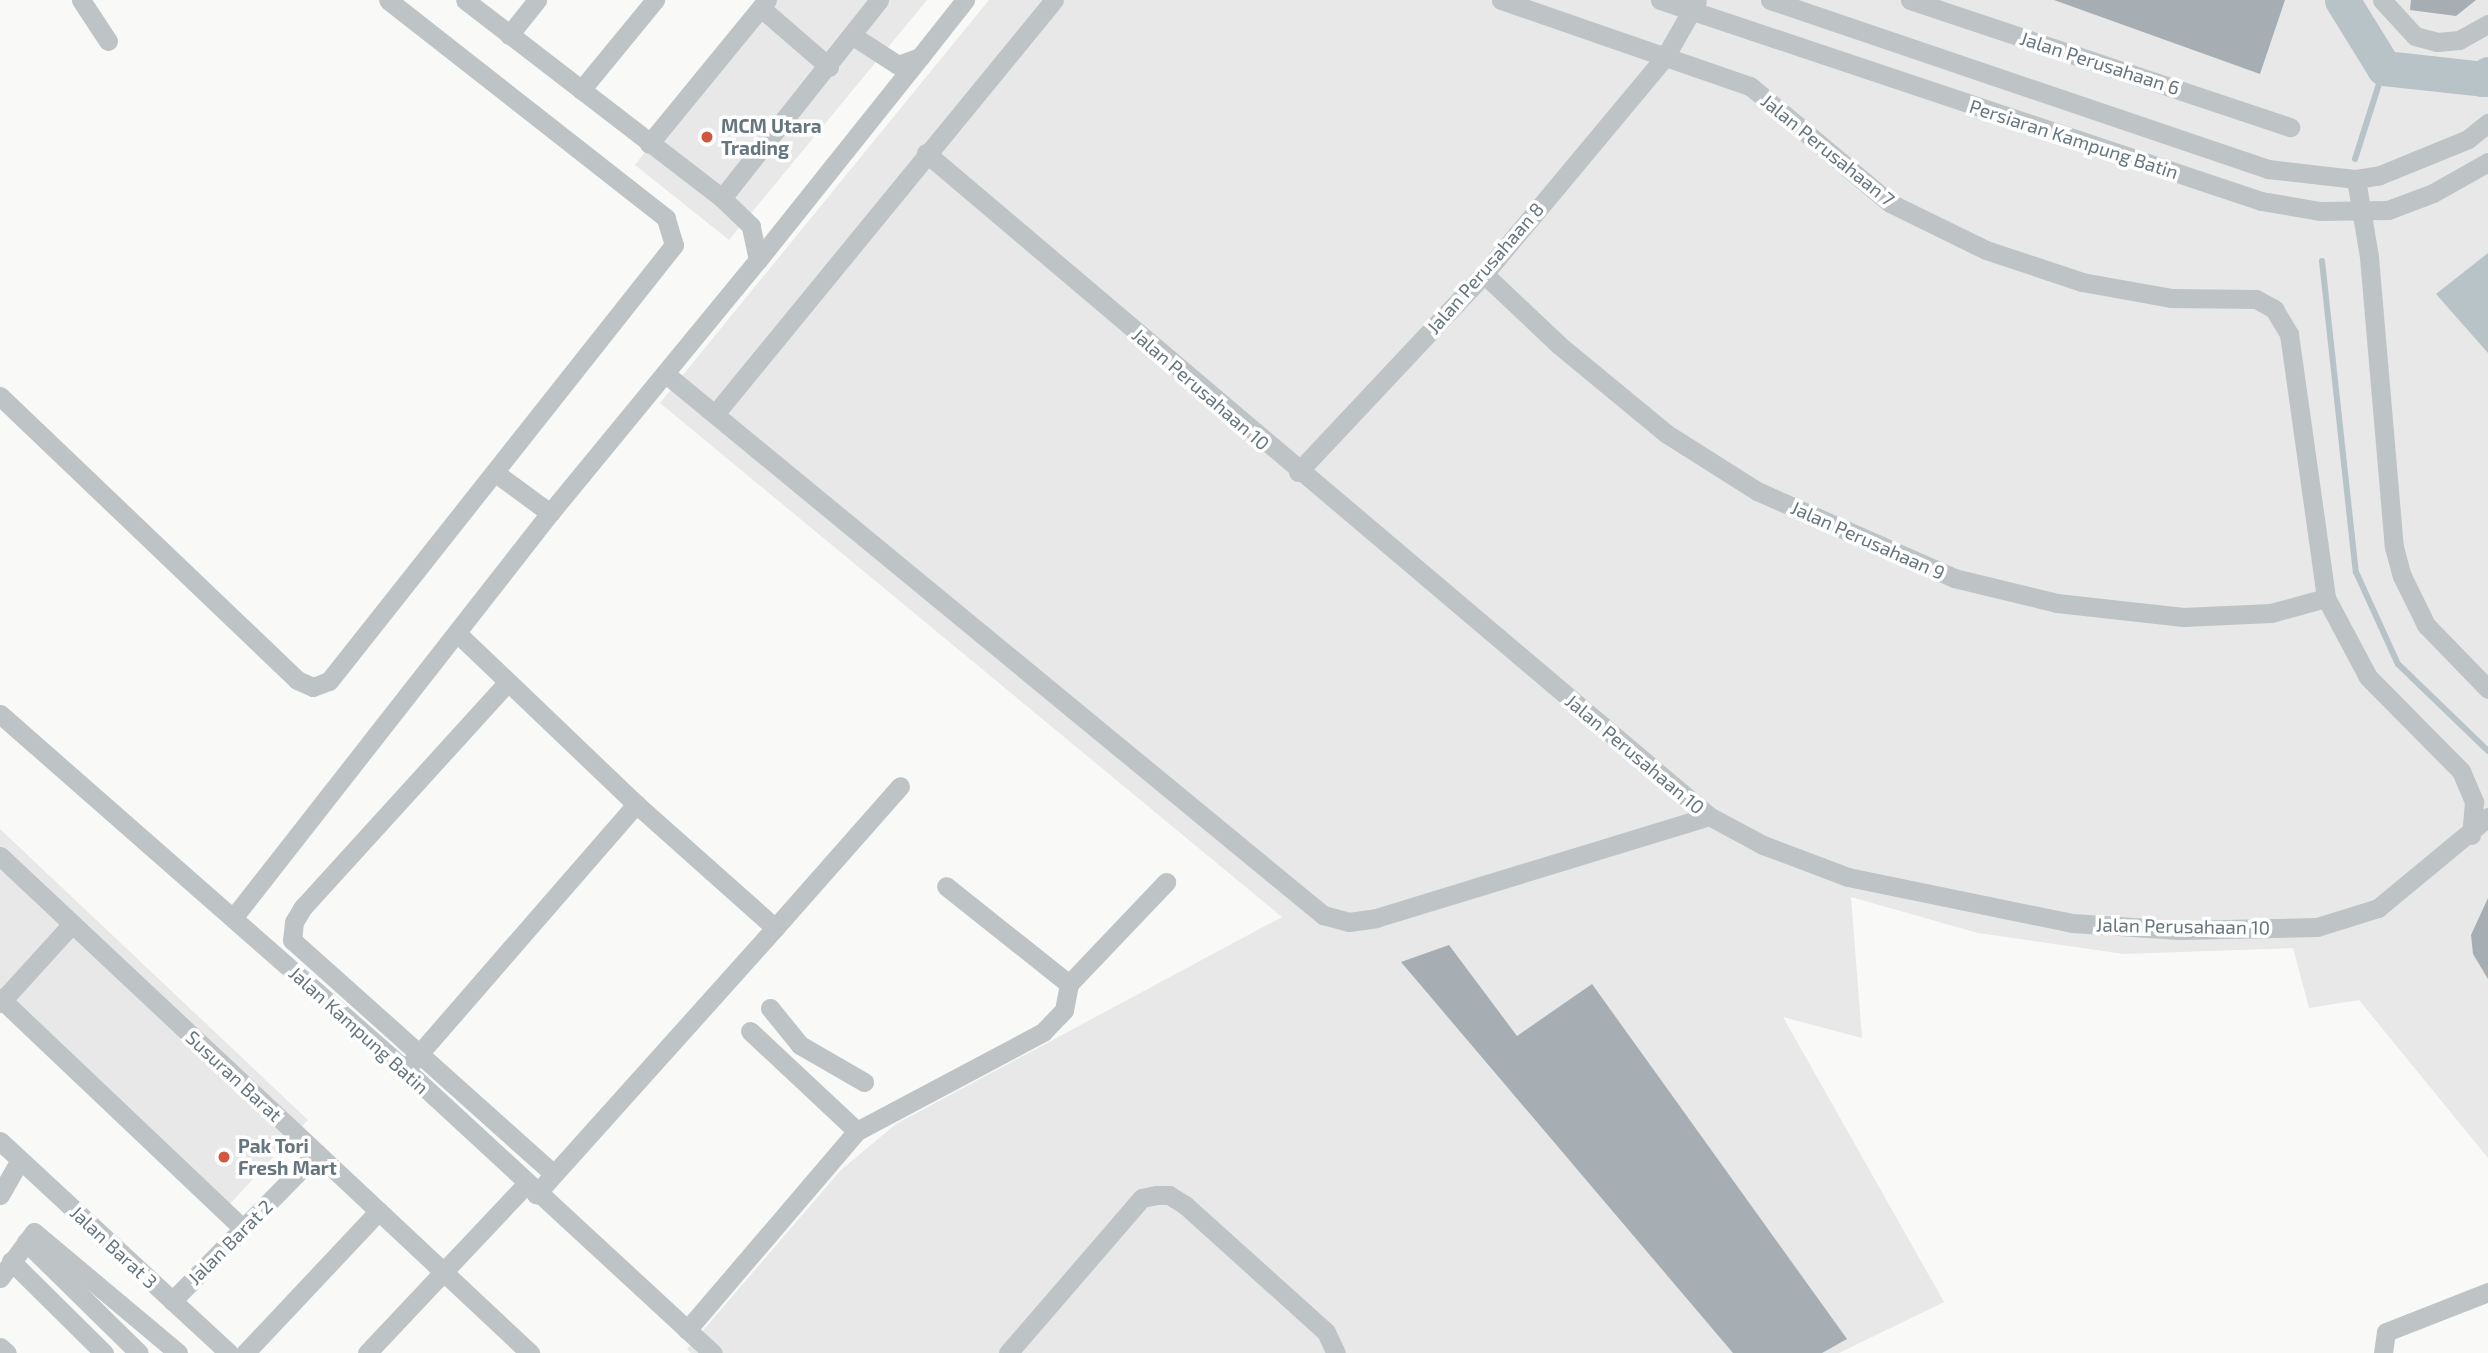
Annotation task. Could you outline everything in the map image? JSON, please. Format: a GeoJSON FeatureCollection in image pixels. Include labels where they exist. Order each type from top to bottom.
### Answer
{"type":"FeatureCollection","features":[{"type":"Feature","properties":{"kind":"street"},"geometry":{"type":"LineString","coordinates":[[81,0],[108,41]]}},
{"type":"Feature","properties":{"kind":"street"},"geometry":{"type":"LineString","coordinates":[[0,396],[297,680],[313,687],[329,681],[497,474],[674,245],[672,229],[666,218],[387,0]]}},
{"type":"Feature","properties":{"kind":"street"},"geometry":{"type":"LineString","coordinates":[[465,0],[722,198],[751,226],[758,260]]}},
{"type":"Feature","properties":{"kind":"street"},"geometry":{"type":"LineString","coordinates":[[509,35],[537,0]]}},
{"type":"Feature","properties":{"kind":"street"},"geometry":{"type":"LineString","coordinates":[[581,90],[654,0]]}},
{"type":"Feature","properties":{"kind":"street"},"geometry":{"type":"LineString","coordinates":[[722,198],[880,0]]}},
{"type":"Feature","properties":{"kind":"street"},"geometry":{"type":"LineString","coordinates":[[233,918],[550,513],[667,375],[965,0]]}},
{"type":"Feature","properties":{"kind":"street"},"geometry":{"type":"LineString","coordinates":[[715,414],[926,153],[1054,0]]}},
{"type":"Feature","properties":{"kind":"street","name":"Jalan Perusahaan 7"},"geometry":{"type":"LineString","coordinates":[[1501,0],[1749,86],[1890,203],[1986,250],[2082,282],[2171,298],[2256,299],[2274,309],[2289,334],[2326,598]]}},
{"type":"Feature","properties":{"kind":"street","name":"Persiaran Kampung Batin"},"geometry":{"type":"LineString","coordinates":[[1660,0],[1695,6],[2261,201],[2360,213],[2388,210],[2433,193],[2488,162]]}},
{"type":"Feature","properties":{"kind":"street","name":"Persiaran Kampung Batin"},"geometry":{"type":"LineString","coordinates":[[1770,0],[2268,169],[2356,179],[2417,162],[2468,139],[2488,123]]}},
{"type":"Feature","properties":{"kind":"street","name":"Jalan Perusahaan 6"},"geometry":{"type":"LineString","coordinates":[[1910,0],[2290,127]]}},
{"type":"Feature","properties":{"kind":"street"},"geometry":{"type":"LineString","coordinates":[[2382,0],[2415,36],[2437,42],[2459,40],[2488,24]]}},
{"type":"Feature","properties":{"kind":"street"},"geometry":{"type":"LineString","coordinates":[[649,144],[764,4],[829,67]]}},
{"type":"Feature","properties":{"kind":"street","name":"Jalan Perusahaan 8"},"geometry":{"type":"LineString","coordinates":[[1298,472],[1484,274],[1665,57],[1695,6]]}},
{"type":"Feature","properties":{"kind":"street"},"geometry":{"type":"LineString","coordinates":[[853,36],[898,65],[920,57]]}},
{"type":"Feature","properties":{"kind":"street","name":"Jalan Perusahaan 10"},"geometry":{"type":"LineString","coordinates":[[926,153],[1298,472],[1709,816],[1763,845],[1848,877],[2072,923],[2179,930],[2317,927],[2349,920],[2378,908],[2471,835],[2488,817]]}},
{"type":"Feature","properties":{"kind":"street"},"geometry":{"type":"LineString","coordinates":[[2356,179],[2370,257],[2394,547],[2402,576],[2426,625],[2488,689]]}},
{"type":"Feature","properties":{"kind":"street","name":"Jalan Perusahaan 9"},"geometry":{"type":"LineString","coordinates":[[1484,274],[1559,345],[1667,434],[1757,491],[1954,578],[2057,603],[2183,617],[2271,613],[2326,598]]}},
{"type":"Feature","properties":{"kind":"street"},"geometry":{"type":"LineString","coordinates":[[667,375],[1322,915],[1349,922],[1376,918],[1709,816]]}},
{"type":"Feature","properties":{"kind":"street"},"geometry":{"type":"LineString","coordinates":[[497,474],[550,513]]}},
{"type":"Feature","properties":{"kind":"street"},"geometry":{"type":"LineString","coordinates":[[2326,598],[2368,677],[2461,771],[2474,802],[2471,835]]}},
{"type":"Feature","properties":{"kind":"street"},"geometry":{"type":"LineString","coordinates":[[457,633],[636,804],[775,928]]}},
{"type":"Feature","properties":{"kind":"street"},"geometry":{"type":"LineString","coordinates":[[507,683],[294,922],[292,940],[553,1173]]}},
{"type":"Feature","properties":{"kind":"street","name":"Jalan Kampung Batin"},"geometry":{"type":"LineString","coordinates":[[0,714],[407,1072],[531,1189],[713,1353]]}},
{"type":"Feature","properties":{"kind":"street"},"geometry":{"type":"LineString","coordinates":[[377,1349],[445,1273],[531,1189],[553,1173],[900,786]]}},
{"type":"Feature","properties":{"kind":"street"},"geometry":{"type":"LineString","coordinates":[[407,1072],[416,1051],[636,804]]}},
{"type":"Feature","properties":{"kind":"street","name":"Susuran Barat"},"geometry":{"type":"LineString","coordinates":[[0,856],[530,1353]]}},
{"type":"Feature","properties":{"kind":"street"},"geometry":{"type":"LineString","coordinates":[[687,1331],[857,1131],[1043,1032],[1064,1010],[1069,984],[1166,883]]}},
{"type":"Feature","properties":{"kind":"street"},"geometry":{"type":"LineString","coordinates":[[946,886],[1069,984]]}},
{"type":"Feature","properties":{"kind":"street"},"geometry":{"type":"LineString","coordinates":[[72,924],[1,1001],[243,1229]]}},
{"type":"Feature","properties":{"kind":"street"},"geometry":{"type":"LineString","coordinates":[[770,1008],[800,1045],[864,1082]]}},
{"type":"Feature","properties":{"kind":"street"},"geometry":{"type":"LineString","coordinates":[[750,1031],[857,1131]]}},
{"type":"Feature","properties":{"kind":"street"},"geometry":{"type":"LineString","coordinates":[[780,1059],[800,1045]]}},
{"type":"Feature","properties":{"kind":"street","name":"Jalan Barat 3"},"geometry":{"type":"LineString","coordinates":[[0,1141],[229,1353]]}},
{"type":"Feature","properties":{"kind":"street","name":"Jalan Barat 2"},"geometry":{"type":"LineString","coordinates":[[172,1301],[317,1153]]}},
{"type":"Feature","properties":{"kind":"street"},"geometry":{"type":"LineString","coordinates":[[0,1195],[20,1160]]}},
{"type":"Feature","properties":{"kind":"street"},"geometry":{"type":"LineString","coordinates":[[1009,1353],[1142,1198],[1156,1195],[1169,1195],[1185,1205],[1326,1332],[1336,1353]]}},
{"type":"Feature","properties":{"kind":"street"},"geometry":{"type":"LineString","coordinates":[[245,1353],[379,1211]]}},
{"type":"Feature","properties":{"kind":"street"},"geometry":{"type":"LineString","coordinates":[[0,1278],[34,1232],[178,1353]]}},
{"type":"Feature","properties":{"kind":"street"},"geometry":{"type":"LineString","coordinates":[[26,1242],[139,1353]]}},
{"type":"Feature","properties":{"kind":"street"},"geometry":{"type":"LineString","coordinates":[[12,1261],[104,1353]]}},
{"type":"Feature","properties":{"kind":"street"},"geometry":{"type":"LineString","coordinates":[[2383,1353],[2386,1332],[2488,1292]]}},
{"type":"Feature","properties":{"kind":"shaded area"},"geometry":{"type":"Polygon","coordinates":[[[763,0],[927,0],[729,240],[635,165],[763,0]]]}},
{"type":"Feature","properties":{"kind":"shaded area"},"geometry":{"type":"Polygon","coordinates":[[[989,0],[2488,0],[2488,1158],[2359,1000],[2309,1008],[2293,948],[2124,954],[1978,933],[1851,897],[1862,1038],[1783,1017],[1944,1302],[1839,1353],[691,1353],[687,1349],[841,1170],[896,1124],[1282,917],[660,403],[989,0]]]}},
{"type":"Feature","properties":{"kind":"shaded area"},"geometry":{"type":"Polygon","coordinates":[[[2488,253],[2488,353],[2436,294],[2488,253]]]}},
{"type":"Feature","properties":{"kind":"shaded area"},"geometry":{"type":"Polygon","coordinates":[[[0,829],[308,1120],[226,1208],[0,995],[0,829]]]}},
{"type":"Feature","properties":{"kind":"building"},"geometry":{"type":"Polygon","coordinates":[[[2054,0],[2285,0],[2260,74],[2054,0]]]}},
{"type":"Feature","properties":{"kind":"building"},"geometry":{"type":"Polygon","coordinates":[[[2411,0],[2476,0],[2456,16],[2410,10],[2411,0]]]}},
{"type":"Feature","properties":{"kind":"building"},"geometry":{"type":"Polygon","coordinates":[[[2488,898],[2488,979],[2473,954],[2471,935],[2488,898]]]}},
{"type":"Feature","properties":{"kind":"building"},"geometry":{"type":"Polygon","coordinates":[[[1449,945],[1517,1036],[1592,984],[1847,1339],[1822,1353],[1733,1353],[1401,962],[1449,945]]]}},
{"type":"Feature","properties":{"kind":"waterway"},"geometry":{"type":"LineString","coordinates":[[2342,0],[2384,68],[2483,79],[2488,74]]}},
{"type":"Feature","properties":{"kind":"waterway"},"geometry":{"type":"LineString","coordinates":[[2355,159],[2384,68]]}},
{"type":"Feature","properties":{"kind":"waterway"},"geometry":{"type":"LineString","coordinates":[[2322,261],[2356,572],[2398,664],[2488,751]]}},
{"type":"Feature","properties":{"kind":"place","name":"MCM Utara Trading"},"geometry":{"type":"Point","coordinates":[707,137]}},
{"type":"Feature","properties":{"kind":"place","name":"Pak Tori Fresh Mart"},"geometry":{"type":"Point","coordinates":[224,1157]}}]}
